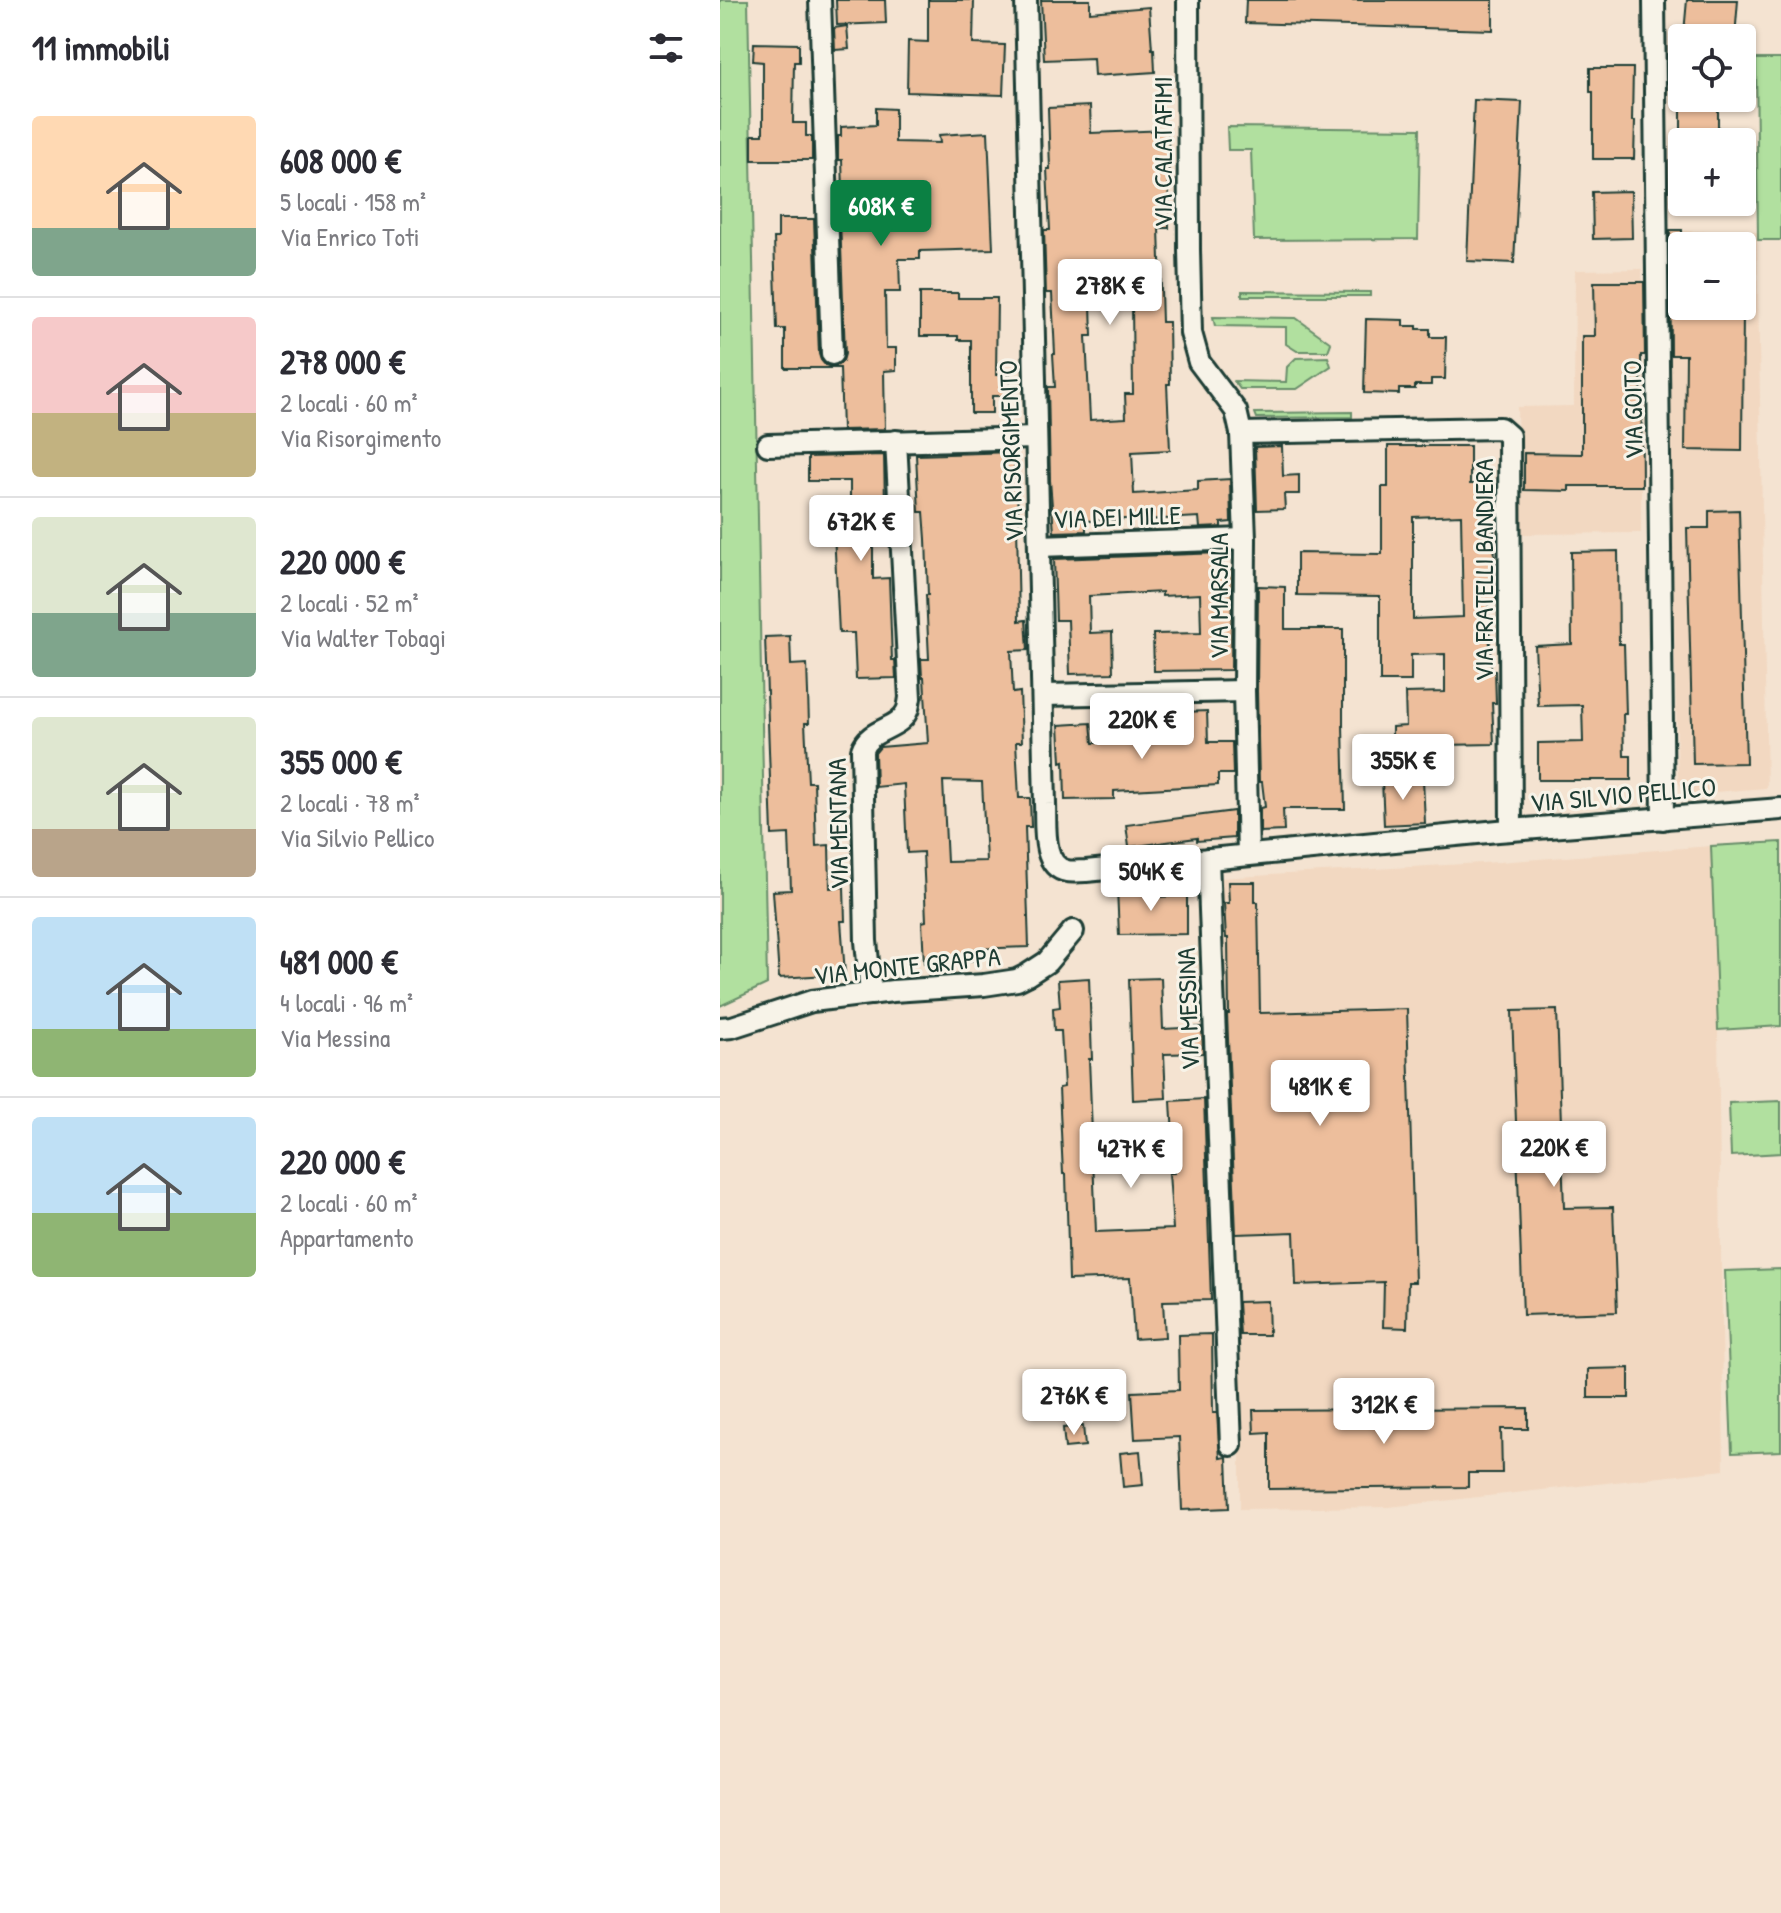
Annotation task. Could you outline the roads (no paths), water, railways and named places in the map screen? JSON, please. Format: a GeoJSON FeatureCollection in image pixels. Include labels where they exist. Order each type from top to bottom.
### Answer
{"type":"FeatureCollection","features":[{"type":"Feature","properties":{"kind":"street"},"geometry":{"type":"LineString","coordinates":[[820,0],[832,354]]}},
{"type":"Feature","properties":{"kind":"street","name":"VIA RISORGIMENTO"},"geometry":{"type":"LineString","coordinates":[[1026,0],[1045,804],[1049,858],[1056,867],[1067,872],[1086,871]]}},
{"type":"Feature","properties":{"kind":"street","name":"VIA CALATAFIMI"},"geometry":{"type":"LineString","coordinates":[[1188,0],[1191,333],[1199,362],[1236,411],[1241,433]]}},
{"type":"Feature","properties":{"kind":"street","name":"VIA GOITO"},"geometry":{"type":"LineString","coordinates":[[1654,0],[1663,819]]}},
{"type":"Feature","properties":{"kind":"street","name":"VIA FRATELLI BANDIERA"},"geometry":{"type":"LineString","coordinates":[[1241,433],[1500,428],[1509,436],[1511,830]]}},
{"type":"Feature","properties":{"kind":"street","name":"VIA MARSALA"},"geometry":{"type":"LineString","coordinates":[[1241,433],[1248,855]]}},
{"type":"Feature","properties":{"kind":"street"},"geometry":{"type":"LineString","coordinates":[[768,445],[1036,438]]}},
{"type":"Feature","properties":{"kind":"street","name":"VIA MENTANA"},"geometry":{"type":"LineString","coordinates":[[871,994],[866,941],[862,750],[864,743],[875,733],[907,713],[910,698],[896,441]]}},
{"type":"Feature","properties":{"kind":"street","name":"VIA DEI MILLE"},"geometry":{"type":"LineString","coordinates":[[1039,546],[1245,539]]}},
{"type":"Feature","properties":{"kind":"street"},"geometry":{"type":"LineString","coordinates":[[1044,695],[1244,691]]}},
{"type":"Feature","properties":{"kind":"street","name":"VIA SILVIO PELLICO"},"geometry":{"type":"LineString","coordinates":[[1086,871],[1511,830],[1781,809]]}},
{"type":"Feature","properties":{"kind":"street","name":"VIA MESSINA"},"geometry":{"type":"LineString","coordinates":[[1208,859],[1231,1445]]}},
{"type":"Feature","properties":{"kind":"street","name":"VIA MONTE GRAPPA"},"geometry":{"type":"LineString","coordinates":[[724,1030],[812,1001],[1017,980],[1047,962],[1073,931]]}}]}
